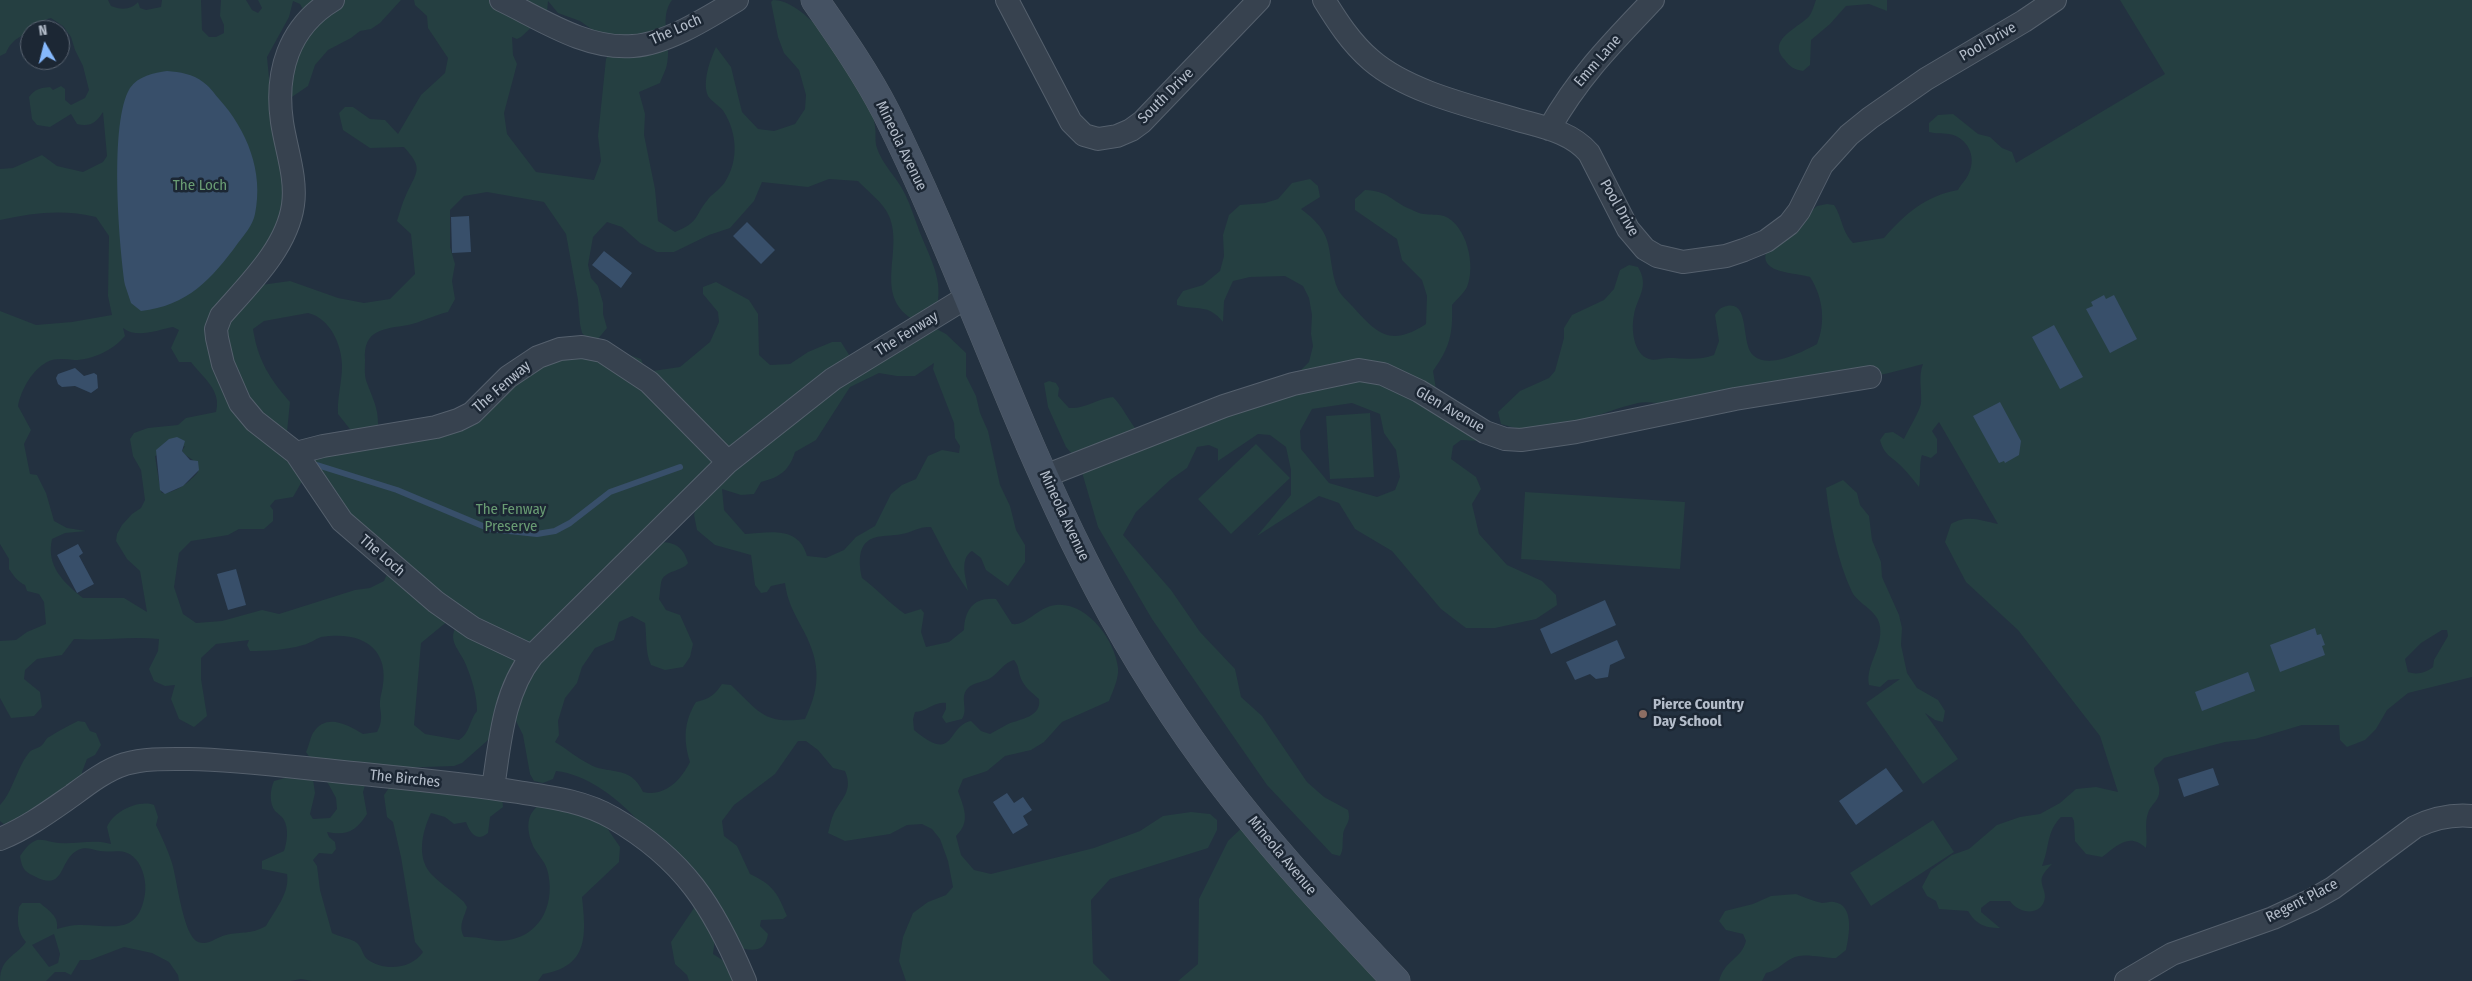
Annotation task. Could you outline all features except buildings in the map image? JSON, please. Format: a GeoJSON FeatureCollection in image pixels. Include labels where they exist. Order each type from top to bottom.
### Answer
{"type":"FeatureCollection","features":[{"type":"Feature","properties":{"kind":"main road","name":"Mineola Avenue"},"geometry":{"type":"LineString","coordinates":[[815,0],[885,110],[923,191],[1045,476],[1105,602],[1206,762],[1313,892],[1396,981]]}},
{"type":"Feature","properties":{"kind":"street","name":"The Loch"},"geometry":{"type":"LineString","coordinates":[[333,0],[308,20],[282,66],[280,104],[293,187],[290,216],[274,252],[221,316],[216,329],[223,364],[240,403],[255,421],[296,453],[342,521],[436,602],[473,628],[532,656]]}},
{"type":"Feature","properties":{"kind":"street","name":"The Loch"},"geometry":{"type":"LineString","coordinates":[[501,0],[580,37],[632,46],[659,40],[737,0]]}},
{"type":"Feature","properties":{"kind":"street","name":"South Drive"},"geometry":{"type":"LineString","coordinates":[[1007,0],[1071,122],[1084,135],[1098,139],[1117,136],[1142,122],[1259,0]]}},
{"type":"Feature","properties":{"kind":"street","name":"Pool Drive"},"geometry":{"type":"LineString","coordinates":[[1324,0],[1355,44],[1385,71],[1415,86],[1475,107],[1549,129],[1573,139],[1589,153],[1628,229],[1645,249],[1657,256],[1684,262],[1726,256],[1766,241],[1789,224],[1799,211],[1822,165],[1849,135],[1926,79],[2024,21],[2054,0]]}},
{"type":"Feature","properties":{"kind":"street","name":"Emm Lane"},"geometry":{"type":"LineString","coordinates":[[1549,129],[1563,104],[1590,66],[1654,0]]}},
{"type":"Feature","properties":{"kind":"street","name":"The Fenway"},"geometry":{"type":"LineString","coordinates":[[493,788],[505,716],[512,692],[522,669],[532,656],[728,462],[833,379],[967,297]]}},
{"type":"Feature","properties":{"kind":"street","name":"The Fenway"},"geometry":{"type":"LineString","coordinates":[[296,453],[323,446],[436,427],[458,420],[472,413],[508,377],[538,357],[560,349],[582,347],[602,352],[649,382],[728,462]]}},
{"type":"Feature","properties":{"kind":"street","name":"Glen Avenue"},"geometry":{"type":"LineString","coordinates":[[1045,476],[1224,406],[1293,384],[1359,370],[1383,374],[1419,391],[1485,432],[1505,438],[1521,440],[1576,432],[1735,399],[1870,377]]}},
{"type":"Feature","properties":{"kind":"street","name":"The Birches"},"geometry":{"type":"LineString","coordinates":[[0,839],[37,820],[109,770],[138,761],[220,760],[493,788],[564,800],[588,806],[618,821],[659,849],[697,888],[727,938],[745,981]]}},
{"type":"Feature","properties":{"kind":"street","name":"Regent Place"},"geometry":{"type":"LineString","coordinates":[[2126,981],[2172,954],[2273,918],[2312,900],[2333,888],[2415,827],[2427,821],[2458,815],[2472,816]]}},
{"type":"Feature","properties":{"kind":"green space","name":"The Fenway Preserve"},"geometry":{"type":"Polygon","coordinates":[[[0,0],[108,0],[111,6],[122,9],[132,7],[138,2],[140,8],[146,10],[161,7],[162,0],[201,0],[202,30],[209,37],[216,37],[224,33],[224,25],[220,16],[221,0],[246,0],[252,10],[258,13],[262,8],[258,0],[401,0],[380,23],[371,29],[360,31],[328,50],[315,65],[308,86],[283,103],[293,196],[261,285],[290,281],[338,298],[364,303],[390,299],[415,274],[411,234],[397,221],[403,201],[417,170],[414,160],[404,147],[370,148],[343,130],[339,113],[345,107],[353,107],[370,119],[385,120],[398,134],[421,95],[445,73],[448,58],[428,28],[427,16],[415,5],[414,0],[672,0],[666,15],[668,56],[666,69],[660,83],[639,92],[645,114],[644,135],[655,189],[658,221],[675,232],[689,225],[696,218],[704,204],[725,182],[733,165],[735,147],[732,129],[724,112],[708,96],[706,90],[711,58],[716,47],[731,67],[742,112],[758,129],[774,131],[795,124],[805,109],[806,95],[799,70],[784,53],[778,37],[771,2],[773,0],[787,3],[801,12],[815,24],[841,56],[868,101],[875,123],[878,152],[905,194],[937,278],[938,300],[931,326],[946,334],[966,353],[966,376],[976,396],[980,413],[988,431],[1000,485],[1010,506],[1016,530],[1025,545],[1025,562],[1008,586],[986,570],[981,558],[972,551],[968,554],[964,564],[968,591],[952,567],[931,527],[923,527],[902,534],[874,538],[866,542],[860,556],[862,578],[905,614],[921,609],[924,613],[921,632],[926,647],[949,642],[964,630],[966,616],[976,602],[996,599],[1012,624],[1023,622],[1049,606],[1067,606],[1078,610],[1098,625],[1116,657],[1118,668],[1117,680],[1109,701],[1062,722],[1044,742],[1031,750],[1005,756],[987,771],[963,779],[958,791],[964,809],[965,820],[961,831],[956,836],[961,855],[974,870],[991,874],[1094,848],[1140,831],[1163,816],[1191,812],[1210,814],[1217,820],[1217,830],[1208,848],[1110,879],[1091,900],[1093,963],[1111,981],[906,981],[899,961],[903,937],[913,913],[928,902],[946,895],[953,887],[948,861],[940,839],[932,829],[922,824],[907,825],[890,834],[845,841],[828,833],[833,815],[846,793],[848,783],[845,771],[833,768],[818,750],[806,741],[798,741],[775,774],[734,805],[722,821],[724,836],[737,846],[750,874],[773,890],[787,916],[783,919],[761,920],[760,926],[768,934],[765,943],[760,948],[754,950],[738,947],[715,938],[713,954],[741,972],[745,981],[689,981],[687,975],[675,964],[671,942],[694,908],[685,887],[672,865],[640,822],[620,803],[600,788],[578,777],[556,771],[553,779],[543,783],[534,781],[530,774],[523,735],[514,717],[462,763],[454,766],[394,768],[366,782],[363,792],[367,814],[359,825],[346,833],[327,832],[329,837],[335,842],[336,849],[332,854],[319,853],[313,860],[317,866],[320,890],[332,933],[357,943],[366,958],[374,963],[381,966],[397,967],[412,962],[423,952],[415,942],[401,857],[393,822],[387,817],[384,795],[391,785],[502,795],[503,807],[490,817],[488,833],[484,836],[477,837],[474,835],[466,822],[454,824],[445,817],[431,813],[424,834],[422,849],[428,870],[464,902],[467,907],[462,922],[464,937],[498,941],[509,940],[531,931],[544,914],[550,892],[547,869],[533,846],[529,830],[530,816],[538,806],[553,798],[605,825],[620,847],[619,862],[582,897],[584,936],[577,956],[569,964],[558,970],[543,974],[538,981],[312,981],[301,979],[291,981],[179,981],[178,975],[169,962],[152,953],[124,947],[90,960],[80,960],[71,975],[65,972],[55,972],[46,981],[0,981],[5,963],[26,942],[18,926],[19,907],[22,903],[40,903],[55,917],[57,929],[76,925],[119,926],[127,924],[134,919],[140,911],[144,899],[145,885],[144,875],[138,862],[129,854],[120,851],[100,851],[86,848],[78,850],[67,861],[57,878],[52,881],[44,880],[27,872],[22,866],[20,856],[29,845],[37,840],[59,843],[104,842],[111,844],[107,827],[115,816],[134,805],[154,805],[158,817],[156,825],[172,863],[184,919],[193,938],[198,942],[206,943],[222,936],[251,932],[266,926],[284,895],[287,881],[287,874],[262,869],[262,861],[284,851],[287,840],[286,824],[275,811],[271,800],[274,781],[296,775],[313,779],[315,793],[310,814],[313,819],[330,818],[337,809],[336,798],[306,752],[311,737],[318,727],[324,723],[331,722],[344,724],[363,734],[377,732],[381,721],[380,700],[384,679],[383,666],[379,655],[372,646],[362,640],[350,637],[321,637],[297,647],[270,650],[250,651],[247,645],[249,640],[216,644],[201,658],[201,679],[207,716],[194,727],[179,719],[171,699],[175,685],[165,686],[154,681],[149,669],[158,651],[159,639],[74,639],[62,655],[37,659],[25,670],[24,679],[40,692],[42,707],[34,716],[11,718],[0,698],[0,641],[16,640],[27,632],[46,624],[44,602],[39,594],[27,591],[25,585],[12,574],[9,569],[9,559],[0,544],[0,311],[36,325],[72,322],[112,315],[108,296],[109,236],[96,217],[71,213],[48,213],[0,220],[0,169],[13,168],[42,155],[57,166],[83,172],[103,162],[107,156],[103,112],[98,119],[86,125],[77,124],[71,114],[50,127],[37,125],[32,119],[29,97],[38,89],[50,87],[53,90],[61,86],[65,89],[65,100],[71,105],[85,98],[89,90],[83,66],[70,36],[70,20],[54,20],[51,18],[46,20],[20,20],[20,37],[11,44],[6,53],[0,56],[0,0]],[[293,1],[289,17],[267,57],[270,88],[305,13],[300,4],[293,1]],[[548,1],[547,13],[517,39],[512,37],[513,55],[517,64],[504,113],[507,134],[536,172],[594,180],[601,161],[598,136],[606,59],[614,45],[580,21],[558,13],[548,1]],[[829,179],[808,187],[762,182],[754,201],[730,228],[709,235],[674,252],[657,252],[640,243],[622,227],[607,222],[593,237],[588,265],[591,278],[598,286],[607,328],[597,340],[641,359],[646,372],[680,367],[710,342],[719,322],[718,312],[703,294],[703,287],[716,282],[749,300],[758,314],[759,355],[770,365],[790,364],[808,352],[832,342],[841,342],[851,358],[912,319],[900,309],[894,297],[892,285],[893,229],[889,216],[887,211],[858,181],[829,179]],[[487,192],[464,196],[450,210],[450,247],[455,264],[452,281],[455,299],[448,312],[413,324],[377,332],[371,336],[365,350],[365,374],[377,411],[378,430],[436,427],[587,338],[582,333],[580,324],[578,300],[566,234],[544,202],[487,192]],[[308,313],[264,321],[253,329],[258,351],[266,369],[290,402],[287,432],[297,453],[353,433],[338,414],[342,372],[340,350],[337,341],[323,320],[308,313]],[[173,327],[141,333],[134,333],[123,328],[125,336],[115,346],[102,353],[81,360],[57,359],[47,362],[28,381],[18,406],[31,430],[24,444],[30,474],[37,475],[46,493],[54,521],[67,528],[86,531],[65,533],[52,539],[52,557],[58,573],[83,598],[124,598],[147,612],[140,571],[127,559],[116,541],[117,534],[122,525],[132,514],[141,508],[145,500],[141,470],[133,456],[130,439],[134,433],[148,428],[178,425],[186,418],[216,412],[217,404],[214,391],[206,379],[191,362],[179,362],[171,348],[179,330],[173,327]],[[934,363],[915,376],[879,373],[850,387],[816,440],[795,452],[787,469],[773,478],[761,482],[754,494],[741,495],[722,489],[724,510],[745,534],[773,532],[790,535],[803,546],[807,556],[826,558],[844,550],[856,537],[875,526],[891,494],[902,485],[916,479],[928,456],[942,450],[959,453],[960,446],[955,438],[954,423],[933,369],[934,363]],[[185,446],[155,456],[162,493],[172,492],[182,487],[198,472],[193,460],[182,451],[185,446]],[[304,478],[293,497],[275,500],[270,506],[273,510],[273,521],[264,529],[239,529],[228,535],[191,541],[179,553],[174,587],[183,614],[196,623],[222,621],[262,610],[279,614],[355,590],[370,588],[384,581],[388,572],[304,478]],[[697,504],[647,542],[667,542],[678,546],[688,563],[662,579],[659,599],[666,610],[680,615],[693,644],[690,657],[683,667],[665,670],[651,665],[647,650],[645,623],[632,616],[619,622],[614,640],[595,648],[582,667],[577,683],[565,698],[558,721],[559,735],[555,742],[596,767],[632,777],[643,792],[651,793],[671,786],[682,775],[690,762],[686,746],[686,731],[689,716],[696,702],[711,696],[722,684],[731,685],[762,714],[780,720],[805,719],[814,694],[816,672],[812,650],[791,605],[785,583],[771,586],[767,592],[761,593],[755,585],[751,555],[715,545],[697,530],[694,515],[697,504]],[[449,620],[421,643],[414,725],[425,734],[459,740],[465,734],[477,711],[472,682],[464,661],[454,643],[453,634],[455,629],[449,620]],[[1014,660],[992,677],[968,688],[964,696],[965,711],[962,719],[946,723],[942,717],[946,709],[946,703],[942,703],[915,712],[913,719],[914,730],[927,740],[937,744],[944,744],[957,729],[971,721],[981,731],[990,734],[1008,724],[1034,714],[1039,705],[1039,699],[1023,683],[1018,666],[1014,660]],[[54,934],[32,945],[49,967],[58,963],[60,954],[54,934]]]}},
{"type":"Feature","properties":{"kind":"green space"},"geometry":{"type":"Polygon","coordinates":[[[1816,0],[1887,0],[1887,11],[1869,4],[1846,6],[1830,24],[1811,40],[1810,65],[1803,71],[1788,64],[1780,52],[1779,45],[1787,34],[1806,20],[1816,0]]]}},
{"type":"Feature","properties":{"kind":"green space"},"geometry":{"type":"Polygon","coordinates":[[[2120,0],[2472,0],[2472,677],[2408,693],[2387,710],[2376,729],[2365,740],[2347,747],[2340,740],[2339,725],[2302,725],[2255,739],[2225,742],[2164,758],[2154,768],[2159,794],[2147,817],[2146,848],[2140,843],[2129,841],[2123,842],[2102,857],[2086,854],[2075,841],[2072,817],[2061,817],[2053,828],[2042,866],[2052,864],[2042,877],[2045,897],[2040,908],[2024,911],[2010,901],[1990,901],[1981,908],[1981,912],[2000,928],[1989,927],[1977,922],[1968,911],[1939,909],[1936,901],[1927,896],[1922,887],[1931,870],[1952,855],[1969,849],[1997,825],[2020,817],[2040,814],[2060,803],[2076,789],[2096,787],[2118,792],[2100,736],[2018,630],[1966,582],[1945,542],[1951,524],[1957,521],[1975,519],[1998,524],[1939,422],[1932,431],[1937,439],[1937,453],[1931,458],[1922,455],[1919,487],[1905,470],[1886,453],[1882,445],[1880,440],[1885,433],[1893,432],[1904,439],[1916,416],[1921,403],[1920,378],[1923,364],[1856,380],[1854,368],[1845,372],[1668,404],[1638,403],[1553,428],[1519,428],[1501,424],[1498,412],[1520,391],[1549,378],[1555,371],[1564,338],[1564,328],[1572,315],[1604,300],[1614,289],[1620,270],[1629,265],[1638,267],[1643,280],[1642,292],[1633,320],[1634,340],[1639,352],[1649,359],[1697,359],[1714,355],[1719,341],[1715,315],[1720,309],[1727,306],[1734,306],[1739,310],[1750,351],[1761,360],[1768,361],[1786,358],[1817,344],[1822,327],[1822,310],[1818,293],[1810,277],[1772,268],[1767,263],[1765,257],[1767,249],[1817,206],[1834,205],[1846,234],[1853,243],[1884,238],[1916,207],[1935,197],[1958,190],[1968,175],[1972,160],[1969,148],[1965,143],[1961,139],[1949,134],[1929,132],[1929,123],[1938,115],[1953,114],[1978,134],[1990,137],[2002,148],[2012,152],[2016,163],[2165,74],[2120,0]],[[2442,630],[2421,643],[2405,659],[2408,672],[2421,673],[2433,667],[2434,660],[2448,636],[2447,630],[2442,630]]]}},
{"type":"Feature","properties":{"kind":"green space"},"geometry":{"type":"Polygon","coordinates":[[[1310,179],[1318,186],[1320,197],[1301,209],[1321,228],[1325,236],[1338,290],[1363,318],[1387,335],[1404,335],[1426,324],[1427,296],[1422,280],[1402,260],[1397,239],[1355,210],[1355,199],[1365,190],[1379,192],[1419,213],[1444,216],[1459,228],[1468,247],[1470,278],[1466,289],[1452,305],[1452,324],[1447,347],[1433,371],[1436,389],[1481,441],[1461,440],[1453,446],[1451,459],[1476,477],[1481,489],[1472,504],[1479,534],[1507,565],[1542,581],[1556,595],[1557,605],[1536,619],[1495,628],[1466,628],[1441,609],[1392,551],[1355,529],[1339,503],[1319,496],[1257,536],[1291,495],[1291,470],[1286,447],[1270,435],[1258,434],[1218,461],[1218,449],[1209,445],[1197,447],[1187,468],[1170,480],[1136,512],[1123,535],[1171,590],[1200,632],[1235,669],[1241,697],[1262,716],[1307,782],[1324,797],[1348,810],[1349,818],[1343,833],[1340,856],[1332,854],[1267,785],[1152,619],[1098,527],[1079,462],[1066,447],[1048,407],[1044,383],[1049,381],[1056,383],[1059,388],[1058,396],[1069,408],[1081,407],[1113,397],[1136,429],[1293,384],[1301,370],[1309,362],[1313,346],[1311,334],[1312,315],[1309,298],[1303,286],[1285,276],[1250,277],[1233,281],[1224,301],[1223,322],[1218,316],[1207,310],[1177,305],[1177,300],[1183,291],[1203,285],[1220,271],[1224,256],[1223,235],[1229,215],[1240,205],[1265,203],[1278,199],[1292,183],[1310,179]],[[1352,403],[1312,409],[1300,431],[1301,449],[1329,483],[1377,497],[1395,490],[1400,477],[1396,450],[1384,433],[1380,414],[1352,403]]]}},
{"type":"Feature","properties":{"kind":"green space"},"geometry":{"type":"Polygon","coordinates":[[[1370,413],[1374,477],[1330,479],[1326,416],[1370,413]]]}},
{"type":"Feature","properties":{"kind":"green space"},"geometry":{"type":"Polygon","coordinates":[[[1256,444],[1290,478],[1231,534],[1198,499],[1256,444]]]}},
{"type":"Feature","properties":{"kind":"green space"},"geometry":{"type":"Polygon","coordinates":[[[1843,480],[1857,493],[1860,505],[1869,516],[1872,540],[1881,562],[1882,577],[1899,615],[1902,628],[1901,645],[1907,673],[1917,688],[1938,700],[1945,711],[1943,722],[1935,720],[1925,713],[1958,759],[1923,784],[1866,703],[1900,679],[1888,680],[1880,687],[1869,685],[1869,671],[1879,642],[1880,627],[1876,616],[1852,592],[1842,567],[1835,541],[1826,488],[1843,480]]]}},
{"type":"Feature","properties":{"kind":"green space"},"geometry":{"type":"Polygon","coordinates":[[[1525,492],[1685,502],[1680,569],[1521,559],[1525,492]]]}},
{"type":"Feature","properties":{"kind":"green space"},"geometry":{"type":"Polygon","coordinates":[[[78,721],[85,722],[90,731],[96,733],[101,745],[95,755],[87,759],[82,772],[83,787],[5,825],[0,821],[0,805],[8,794],[28,754],[41,746],[48,738],[78,721]]]}},
{"type":"Feature","properties":{"kind":"green space"},"geometry":{"type":"Polygon","coordinates":[[[1251,819],[1396,981],[1178,981],[1198,964],[1199,899],[1228,841],[1251,819]]]}},
{"type":"Feature","properties":{"kind":"green space"},"geometry":{"type":"Polygon","coordinates":[[[1933,820],[1954,852],[1871,906],[1850,873],[1933,820]]]}},
{"type":"Feature","properties":{"kind":"green space"},"geometry":{"type":"Polygon","coordinates":[[[1796,894],[1822,903],[1834,902],[1841,904],[1848,915],[1849,922],[1846,950],[1836,958],[1807,955],[1794,957],[1775,970],[1766,973],[1762,981],[1719,981],[1725,968],[1741,952],[1746,941],[1743,934],[1726,930],[1719,921],[1725,911],[1753,904],[1771,896],[1796,894]]]}},
{"type":"Feature","properties":{"kind":"water","name":"The Loch"},"geometry":{"type":"Polygon","coordinates":[[[167,71],[186,74],[199,79],[229,111],[238,124],[251,152],[255,167],[257,198],[254,218],[250,226],[208,279],[185,297],[157,308],[141,311],[131,303],[125,285],[117,184],[120,127],[124,105],[133,84],[147,76],[167,71]]]}},
{"type":"Feature","properties":{"kind":"water"},"geometry":{"type":"Polygon","coordinates":[[[469,216],[471,252],[452,253],[451,217],[469,216]]]}},
{"type":"Feature","properties":{"kind":"water"},"geometry":{"type":"Polygon","coordinates":[[[747,222],[775,250],[761,264],[733,236],[747,222]]]}},
{"type":"Feature","properties":{"kind":"water"},"geometry":{"type":"Polygon","coordinates":[[[604,251],[632,273],[621,288],[592,265],[604,251]]]}},
{"type":"Feature","properties":{"kind":"water"},"geometry":{"type":"Polygon","coordinates":[[[2104,295],[2106,299],[2114,295],[2137,339],[2110,353],[2086,309],[2093,306],[2091,302],[2104,295]]]}},
{"type":"Feature","properties":{"kind":"water"},"geometry":{"type":"Polygon","coordinates":[[[2054,325],[2083,377],[2060,389],[2032,337],[2054,325]]]}},
{"type":"Feature","properties":{"kind":"water"},"geometry":{"type":"Polygon","coordinates":[[[75,368],[84,376],[94,373],[97,375],[98,388],[91,393],[75,386],[62,387],[58,384],[56,378],[58,374],[75,368]]]}},
{"type":"Feature","properties":{"kind":"water"},"geometry":{"type":"Polygon","coordinates":[[[2000,402],[2021,441],[2019,455],[2005,463],[2004,461],[1999,463],[1973,416],[2000,402]]]}},
{"type":"Feature","properties":{"kind":"water"},"geometry":{"type":"Polygon","coordinates":[[[177,437],[185,441],[182,451],[190,460],[198,461],[199,470],[183,486],[165,494],[160,490],[156,450],[169,439],[177,437]]]}},
{"type":"Feature","properties":{"kind":"water"},"geometry":{"type":"Polygon","coordinates":[[[78,544],[83,553],[79,556],[94,584],[77,593],[57,555],[78,544]]]}},
{"type":"Feature","properties":{"kind":"water"},"geometry":{"type":"Polygon","coordinates":[[[236,569],[246,605],[228,610],[217,574],[236,569]]]}},
{"type":"Feature","properties":{"kind":"water"},"geometry":{"type":"Polygon","coordinates":[[[1605,600],[1616,625],[1551,654],[1540,629],[1605,600]]]}},
{"type":"Feature","properties":{"kind":"water"},"geometry":{"type":"Polygon","coordinates":[[[2315,628],[2317,635],[2321,634],[2325,645],[2322,646],[2325,655],[2280,672],[2270,645],[2315,628]]]}},
{"type":"Feature","properties":{"kind":"water"},"geometry":{"type":"Polygon","coordinates":[[[1617,640],[1625,658],[1610,665],[1608,677],[1596,679],[1590,674],[1575,680],[1566,662],[1617,640]]]}},
{"type":"Feature","properties":{"kind":"water"},"geometry":{"type":"Polygon","coordinates":[[[2248,672],[2255,691],[2202,711],[2195,692],[2248,672]]]}},
{"type":"Feature","properties":{"kind":"water"},"geometry":{"type":"Polygon","coordinates":[[[1886,768],[1903,791],[1856,825],[1839,801],[1886,768]]]}},
{"type":"Feature","properties":{"kind":"water"},"geometry":{"type":"Polygon","coordinates":[[[2213,768],[2219,785],[2184,797],[2178,779],[2213,768]]]}},
{"type":"Feature","properties":{"kind":"water"},"geometry":{"type":"Polygon","coordinates":[[[1007,793],[1014,803],[1023,797],[1032,810],[1023,816],[1028,825],[1013,834],[993,802],[1007,793]]]}},
{"type":"Feature","properties":{"kind":"waterway"},"geometry":{"type":"LineString","coordinates":[[317,465],[397,490],[490,529],[537,534],[555,531],[570,523],[610,492],[680,467]]}},
{"type":"Feature","properties":{"kind":"place","name":"Pierce Country Day School"},"geometry":{"type":"Point","coordinates":[1643,714]}}]}
